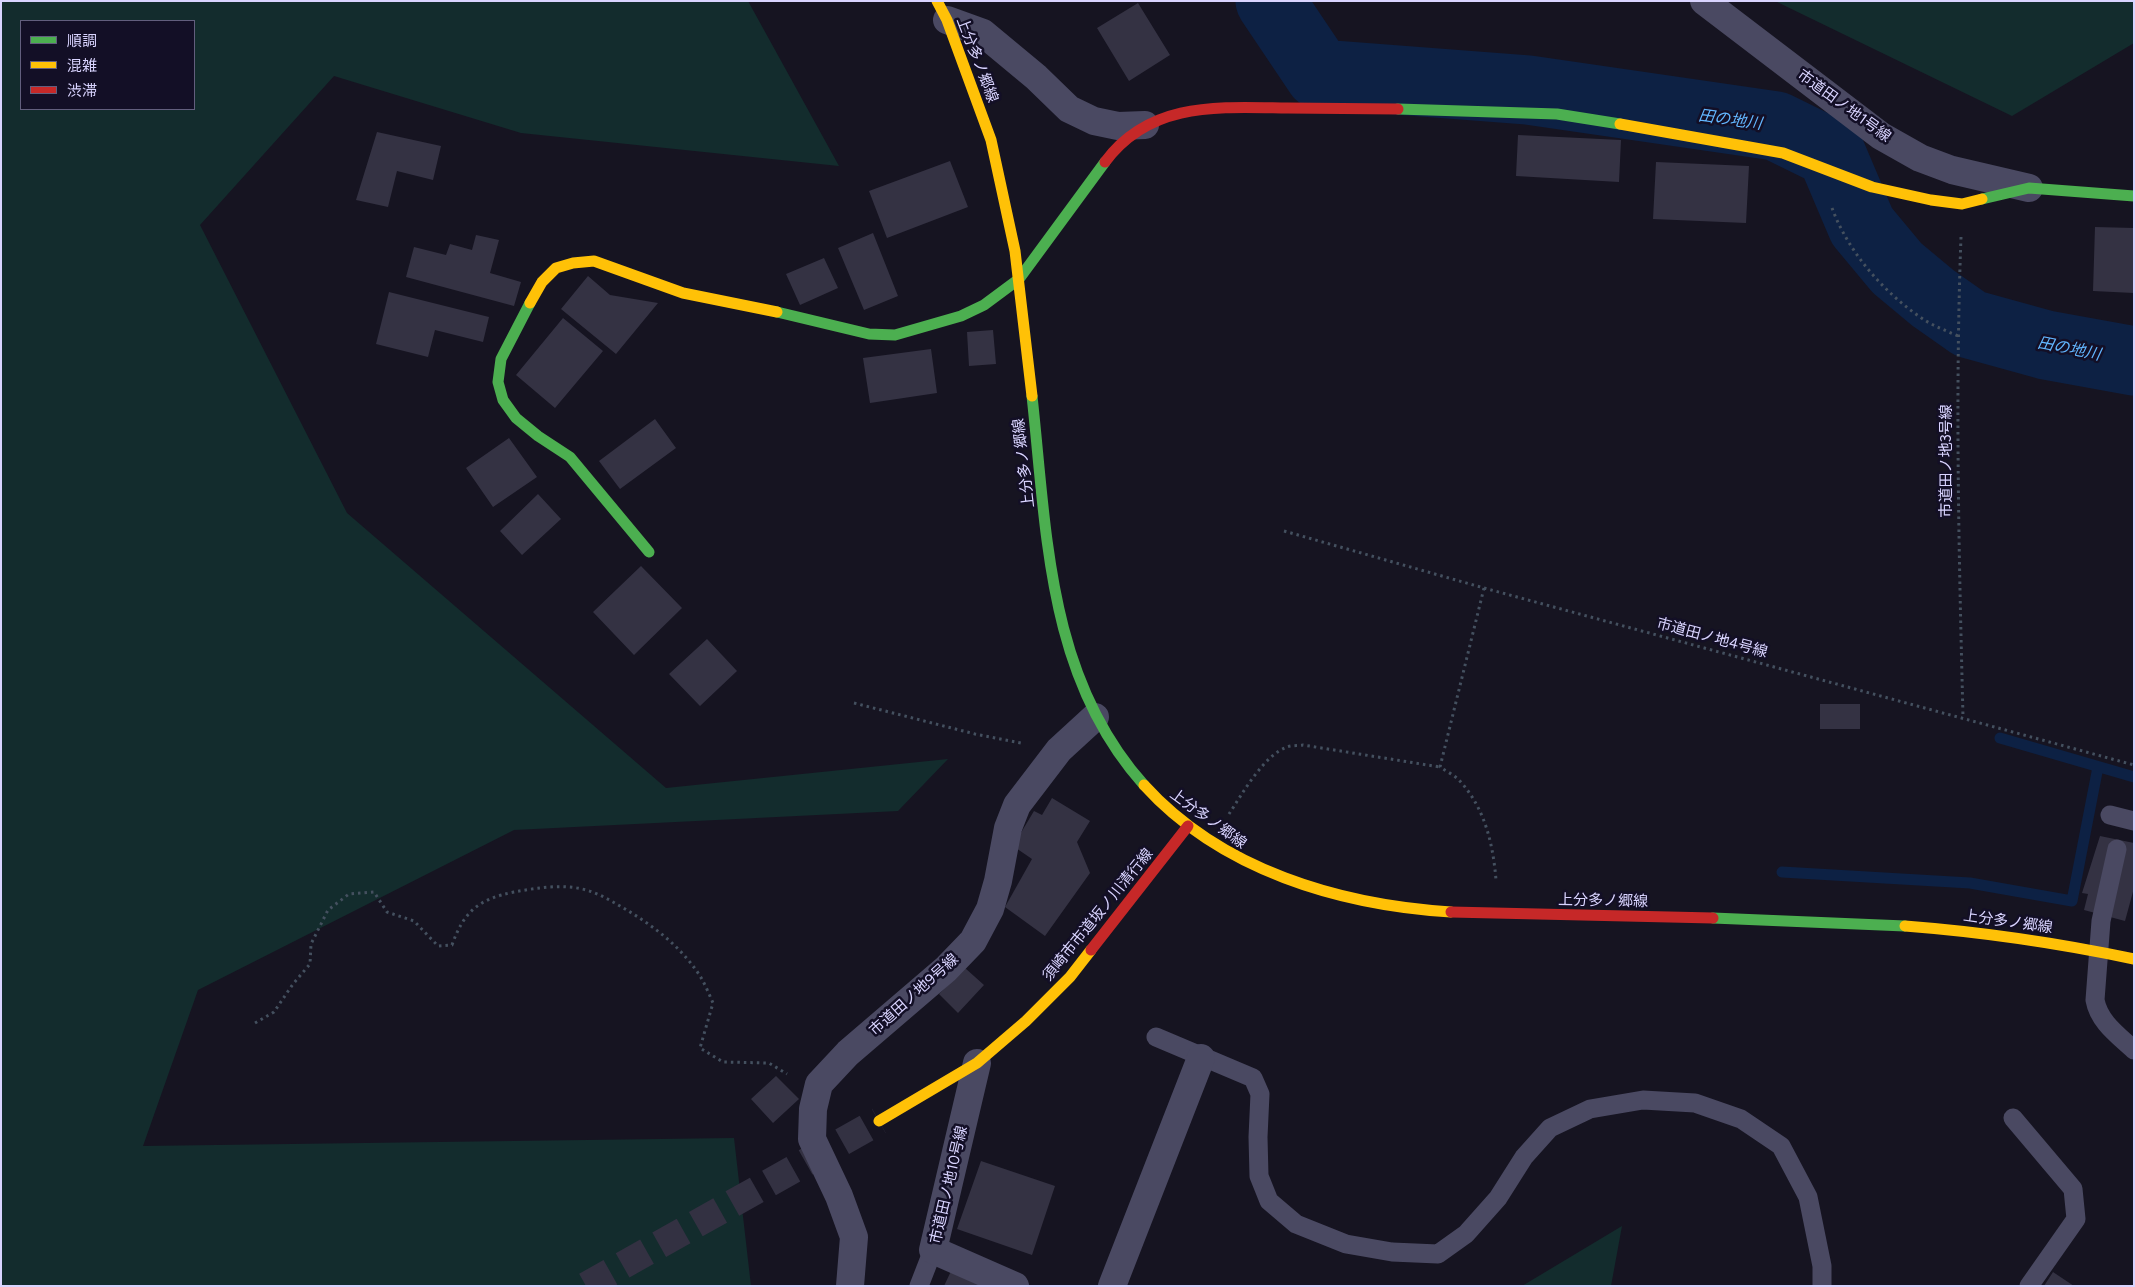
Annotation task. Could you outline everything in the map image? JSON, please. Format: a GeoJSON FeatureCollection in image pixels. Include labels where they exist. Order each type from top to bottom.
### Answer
{"type":"FeatureCollection","features":[{"type":"Feature","properties":{"kind":"street","name":"市道田ノ地1号線"},"geometry":{"type":"LineString","coordinates":[[1704,1],[1881,136],[1920,158],[1952,170],[2029,188]]}},
{"type":"Feature","properties":{"kind":"street"},"geometry":{"type":"LineString","coordinates":[[942,10],[983,33],[1069,109],[1094,121],[1118,126],[1145,125]]}},
{"type":"Feature","properties":{"kind":"street","name":"上分多ノ郷線"},"geometry":{"type":"LineString","coordinates":[[942,10],[991,140],[1002,182],[1019,279],[1052,573],[1061,624],[1078,676],[1095,717],[1122,759],[1149,792],[1188,826],[1236,858],[1285,880],[1326,892],[1398,906],[1449,912],[1761,920],[1937,928],[2005,936],[2100,951],[2134,959]]}},
{"type":"Feature","properties":{"kind":"street"},"geometry":{"type":"LineString","coordinates":[[649,552],[570,458],[516,418],[503,400],[498,382],[501,360],[510,337],[542,282],[556,268],[573,263],[594,261],[683,293],[808,318],[869,334],[895,335],[961,316],[984,305],[1019,279],[1116,147],[1145,125],[1170,115],[1199,109],[1231,107],[1504,111],[1557,114],[1752,146],[1783,153],[1872,187],[1903,195],[1962,204],[2029,188],[2134,196]]}},
{"type":"Feature","properties":{"kind":"street","name":"市道田ノ地9号線"},"geometry":{"type":"LineString","coordinates":[[850,1286],[854,1236],[839,1196],[812,1139],[812,1109],[819,1084],[848,1053],[946,969],[973,941],[990,909],[998,881],[1008,828],[1017,805],[1059,750],[1095,717]]}},
{"type":"Feature","properties":{"kind":"street","name":"須崎市市道坂ノ川清行線"},"geometry":{"type":"LineString","coordinates":[[879,1121],[978,1063],[1026,1021],[1070,977],[1188,826]]}},
{"type":"Feature","properties":{"kind":"street"},"geometry":{"type":"LineString","coordinates":[[1112,1286],[1201,1058]]}},
{"type":"Feature","properties":{"kind":"street","name":"市道田ノ地10号線"},"geometry":{"type":"LineString","coordinates":[[978,1063],[933,1250],[1015,1286]]}},
{"type":"Feature","properties":{"kind":"lane"},"geometry":{"type":"LineString","coordinates":[[2110,815],[2134,821]]}},
{"type":"Feature","properties":{"kind":"lane"},"geometry":{"type":"LineString","coordinates":[[2117,849],[2101,921],[2095,1000],[2097,1012],[2114,1032],[2134,1050]]}},
{"type":"Feature","properties":{"kind":"lane"},"geometry":{"type":"LineString","coordinates":[[1156,1037],[1201,1058],[1253,1078],[1260,1094],[1259,1176],[1269,1201],[1296,1224],[1346,1244],[1392,1252],[1438,1254],[1466,1234],[1498,1198],[1524,1157],[1550,1128],[1590,1109],[1643,1100],[1696,1103],[1741,1119],[1781,1146],[1808,1197],[1822,1266],[1822,1286]]}},
{"type":"Feature","properties":{"kind":"lane"},"geometry":{"type":"LineString","coordinates":[[2012,1118],[2073,1189],[2076,1219],[2029,1286]]}},
{"type":"Feature","properties":{"kind":"lane"},"geometry":{"type":"LineString","coordinates":[[919,1286],[933,1250]]}},
{"type":"Feature","properties":{"kind":"path"},"geometry":{"type":"LineString","coordinates":[[1816,167],[1836,219],[1872,275],[1927,322],[1958,336]]}},
{"type":"Feature","properties":{"kind":"path","name":"市道田ノ地3号線"},"geometry":{"type":"LineString","coordinates":[[1962,204],[1958,336],[1959,549],[1964,717]]}},
{"type":"Feature","properties":{"kind":"path","name":"市道田ノ地4号線"},"geometry":{"type":"LineString","coordinates":[[1284,531],[1484,588],[1964,717],[2134,765]]}},
{"type":"Feature","properties":{"kind":"path"},"geometry":{"type":"LineString","coordinates":[[1440,768],[1484,588]]}},
{"type":"Feature","properties":{"kind":"path"},"geometry":{"type":"LineString","coordinates":[[854,702],[975,734],[1059,750]]}},
{"type":"Feature","properties":{"kind":"path"},"geometry":{"type":"LineString","coordinates":[[1227,816],[1246,788],[1274,755],[1288,746],[1303,745],[1440,768],[1458,780],[1474,802],[1486,824],[1493,848],[1496,881]]}},
{"type":"Feature","properties":{"kind":"path"},"geometry":{"type":"LineString","coordinates":[[255,1023],[274,1012],[293,984],[310,964],[311,944],[328,910],[349,894],[374,892],[386,912],[414,922],[438,946],[452,945],[459,926],[472,908],[501,895],[558,886],[581,888],[615,903],[670,939],[700,976],[713,1003],[700,1048],[723,1062],[769,1063],[816,1094]]}},
{"type":"Feature","properties":{"kind":"green space"},"geometry":{"type":"Polygon","coordinates":[[[1,1],[748,1],[839,166],[521,133],[334,76],[200,225],[347,513],[666,788],[948,759],[898,811],[514,830],[198,990],[143,1146],[734,1138],[751,1286],[1,1286],[1,1]]]}},
{"type":"Feature","properties":{"kind":"green space"},"geometry":{"type":"Polygon","coordinates":[[[1775,1],[2134,1],[2134,43],[2012,116],[1775,1]]]}},
{"type":"Feature","properties":{"kind":"green space"},"geometry":{"type":"Polygon","coordinates":[[[1622,1226],[1611,1286],[1522,1286],[1622,1226]]]}},
{"type":"Feature","properties":{"kind":"building"},"geometry":{"type":"Polygon","coordinates":[[[1138,3],[1170,55],[1129,81],[1097,28],[1138,3]]]}},
{"type":"Feature","properties":{"kind":"building"},"geometry":{"type":"Polygon","coordinates":[[[377,132],[441,146],[433,180],[397,171],[388,207],[356,200],[377,132]]]}},
{"type":"Feature","properties":{"kind":"building"},"geometry":{"type":"Polygon","coordinates":[[[1518,135],[1621,140],[1619,182],[1516,176],[1518,135]]]}},
{"type":"Feature","properties":{"kind":"building"},"geometry":{"type":"Polygon","coordinates":[[[950,161],[968,207],[887,238],[869,191],[950,161]]]}},
{"type":"Feature","properties":{"kind":"building"},"geometry":{"type":"Polygon","coordinates":[[[1656,162],[1749,166],[1746,223],[1653,219],[1656,162]]]}},
{"type":"Feature","properties":{"kind":"building"},"geometry":{"type":"Polygon","coordinates":[[[2095,227],[2134,228],[2134,293],[2093,291],[2095,227]]]}},
{"type":"Feature","properties":{"kind":"building"},"geometry":{"type":"Polygon","coordinates":[[[873,233],[898,296],[864,310],[838,248],[873,233]]]}},
{"type":"Feature","properties":{"kind":"building"},"geometry":{"type":"Polygon","coordinates":[[[476,235],[499,240],[490,273],[521,282],[514,306],[406,277],[414,247],[446,255],[450,244],[472,250],[476,235]]]}},
{"type":"Feature","properties":{"kind":"building"},"geometry":{"type":"Polygon","coordinates":[[[824,258],[838,288],[800,305],[786,274],[824,258]]]}},
{"type":"Feature","properties":{"kind":"building"},"geometry":{"type":"Polygon","coordinates":[[[588,276],[610,295],[658,303],[616,354],[561,309],[588,276]]]}},
{"type":"Feature","properties":{"kind":"building"},"geometry":{"type":"Polygon","coordinates":[[[389,292],[489,317],[483,342],[435,330],[428,357],[376,344],[389,292]]]}},
{"type":"Feature","properties":{"kind":"building"},"geometry":{"type":"Polygon","coordinates":[[[563,318],[603,351],[555,408],[516,375],[563,318]]]}},
{"type":"Feature","properties":{"kind":"building"},"geometry":{"type":"Polygon","coordinates":[[[993,330],[996,364],[969,366],[967,332],[993,330]]]}},
{"type":"Feature","properties":{"kind":"building"},"geometry":{"type":"Polygon","coordinates":[[[931,349],[937,393],[870,403],[863,358],[931,349]]]}},
{"type":"Feature","properties":{"kind":"building"},"geometry":{"type":"Polygon","coordinates":[[[655,419],[676,448],[620,489],[599,461],[655,419]]]}},
{"type":"Feature","properties":{"kind":"building"},"geometry":{"type":"Polygon","coordinates":[[[509,438],[537,477],[493,507],[466,468],[509,438]]]}},
{"type":"Feature","properties":{"kind":"building"},"geometry":{"type":"Polygon","coordinates":[[[538,494],[561,519],[522,555],[500,531],[538,494]]]}},
{"type":"Feature","properties":{"kind":"building"},"geometry":{"type":"Polygon","coordinates":[[[641,566],[682,608],[634,655],[593,612],[641,566]]]}},
{"type":"Feature","properties":{"kind":"building"},"geometry":{"type":"Polygon","coordinates":[[[707,639],[737,671],[700,706],[669,674],[707,639]]]}},
{"type":"Feature","properties":{"kind":"building"},"geometry":{"type":"Polygon","coordinates":[[[1820,704],[1860,704],[1860,729],[1820,729],[1820,704]]]}},
{"type":"Feature","properties":{"kind":"building"},"geometry":{"type":"Polygon","coordinates":[[[1052,798],[1090,821],[1077,842],[1090,873],[1045,936],[1005,907],[1032,859],[1013,846],[1034,811],[1042,815],[1052,798]]]}},
{"type":"Feature","properties":{"kind":"building"},"geometry":{"type":"Polygon","coordinates":[[[2100,836],[2134,843],[2134,888],[2125,921],[2084,910],[2088,894],[2082,893],[2100,836]]]}},
{"type":"Feature","properties":{"kind":"building"},"geometry":{"type":"Polygon","coordinates":[[[965,968],[984,985],[958,1013],[939,994],[965,968]]]}},
{"type":"Feature","properties":{"kind":"building"},"geometry":{"type":"Polygon","coordinates":[[[776,1076],[799,1099],[773,1123],[751,1099],[776,1076]]]}},
{"type":"Feature","properties":{"kind":"building"},"geometry":{"type":"Polygon","coordinates":[[[981,1161],[1055,1186],[1032,1255],[957,1229],[981,1161]]]}},
{"type":"Feature","properties":{"kind":"building"},"geometry":{"type":"Polygon","coordinates":[[[952,1269],[988,1286],[944,1286],[952,1269]]]}},
{"type":"Feature","properties":{"kind":"building"},"geometry":{"type":"Polygon","coordinates":[[[2053,1272],[2074,1286],[2044,1286],[2053,1272]]]}},
{"type":"Feature","properties":{"kind":"waterway","name":"田の地川"},"geometry":{"type":"LineString","coordinates":[[1270,1],[1319,74],[1528,90],[1776,126],[1831,153],[1862,226],[1897,268],[1933,298],[1970,324],[2046,345],[2134,361]]}},
{"type":"Feature","properties":{"kind":"waterway"},"geometry":{"type":"LineString","coordinates":[[2000,738],[2134,777]]}},
{"type":"Feature","properties":{"kind":"waterway"},"geometry":{"type":"LineString","coordinates":[[1782,872],[1970,883],[2072,901],[2098,767]]}},
{"type":"Feature","properties":{"kind":"tunnel"},"geometry":{"type":"LineString","coordinates":[[586,1286],[879,1121]]}},
{"type":"Feature","properties":{"kind":"traffic: fast"},"geometry":{"type":"LineString","coordinates":[[1398,109],[1557,114],[1620,124]]}},
{"type":"Feature","properties":{"kind":"traffic: fast"},"geometry":{"type":"LineString","coordinates":[[777,312],[869,334],[895,335],[961,316],[984,305],[1019,279],[1105,162]]}},
{"type":"Feature","properties":{"kind":"traffic: fast"},"geometry":{"type":"LineString","coordinates":[[1982,199],[2029,188],[2134,196]]}},
{"type":"Feature","properties":{"kind":"traffic: fast"},"geometry":{"type":"LineString","coordinates":[[530,303],[501,359],[498,382],[503,400],[516,418],[538,436],[570,457],[649,552]]}},
{"type":"Feature","properties":{"kind":"traffic: fast"},"geometry":{"type":"LineString","coordinates":[[1032,396],[1048,551],[1057,601],[1070,651],[1088,698],[1112,743],[1144,785]]}},
{"type":"Feature","properties":{"kind":"traffic: fast"},"geometry":{"type":"LineString","coordinates":[[1713,918],[1905,926]]}},
{"type":"Feature","properties":{"kind":"traffic: slow"},"geometry":{"type":"LineString","coordinates":[[937,1],[947,20],[991,140],[1015,251],[1032,396]]}},
{"type":"Feature","properties":{"kind":"traffic: slow"},"geometry":{"type":"LineString","coordinates":[[1620,124],[1783,153],[1872,187],[1931,200],[1962,204],[1982,199]]}},
{"type":"Feature","properties":{"kind":"traffic: slow"},"geometry":{"type":"LineString","coordinates":[[530,303],[542,282],[556,268],[573,263],[594,261],[683,293],[777,312]]}},
{"type":"Feature","properties":{"kind":"traffic: slow"},"geometry":{"type":"LineString","coordinates":[[1144,785],[1175,815],[1209,840],[1245,861],[1284,878],[1325,891],[1367,901],[1451,912]]}},
{"type":"Feature","properties":{"kind":"traffic: slow"},"geometry":{"type":"LineString","coordinates":[[1905,926],[1963,931],[2020,939],[2134,959]]}},
{"type":"Feature","properties":{"kind":"traffic: slow"},"geometry":{"type":"LineString","coordinates":[[879,1121],[977,1063],[1026,1021],[1070,977],[1091,950]]}},
{"type":"Feature","properties":{"kind":"traffic: jam"},"geometry":{"type":"LineString","coordinates":[[1105,162],[1123,142],[1143,128],[1164,118],[1187,112],[1236,107],[1398,109]]}},
{"type":"Feature","properties":{"kind":"traffic: jam"},"geometry":{"type":"LineString","coordinates":[[1091,950],[1188,826]]}},
{"type":"Feature","properties":{"kind":"traffic: jam"},"geometry":{"type":"LineString","coordinates":[[1451,912],[1713,918]]}}]}
